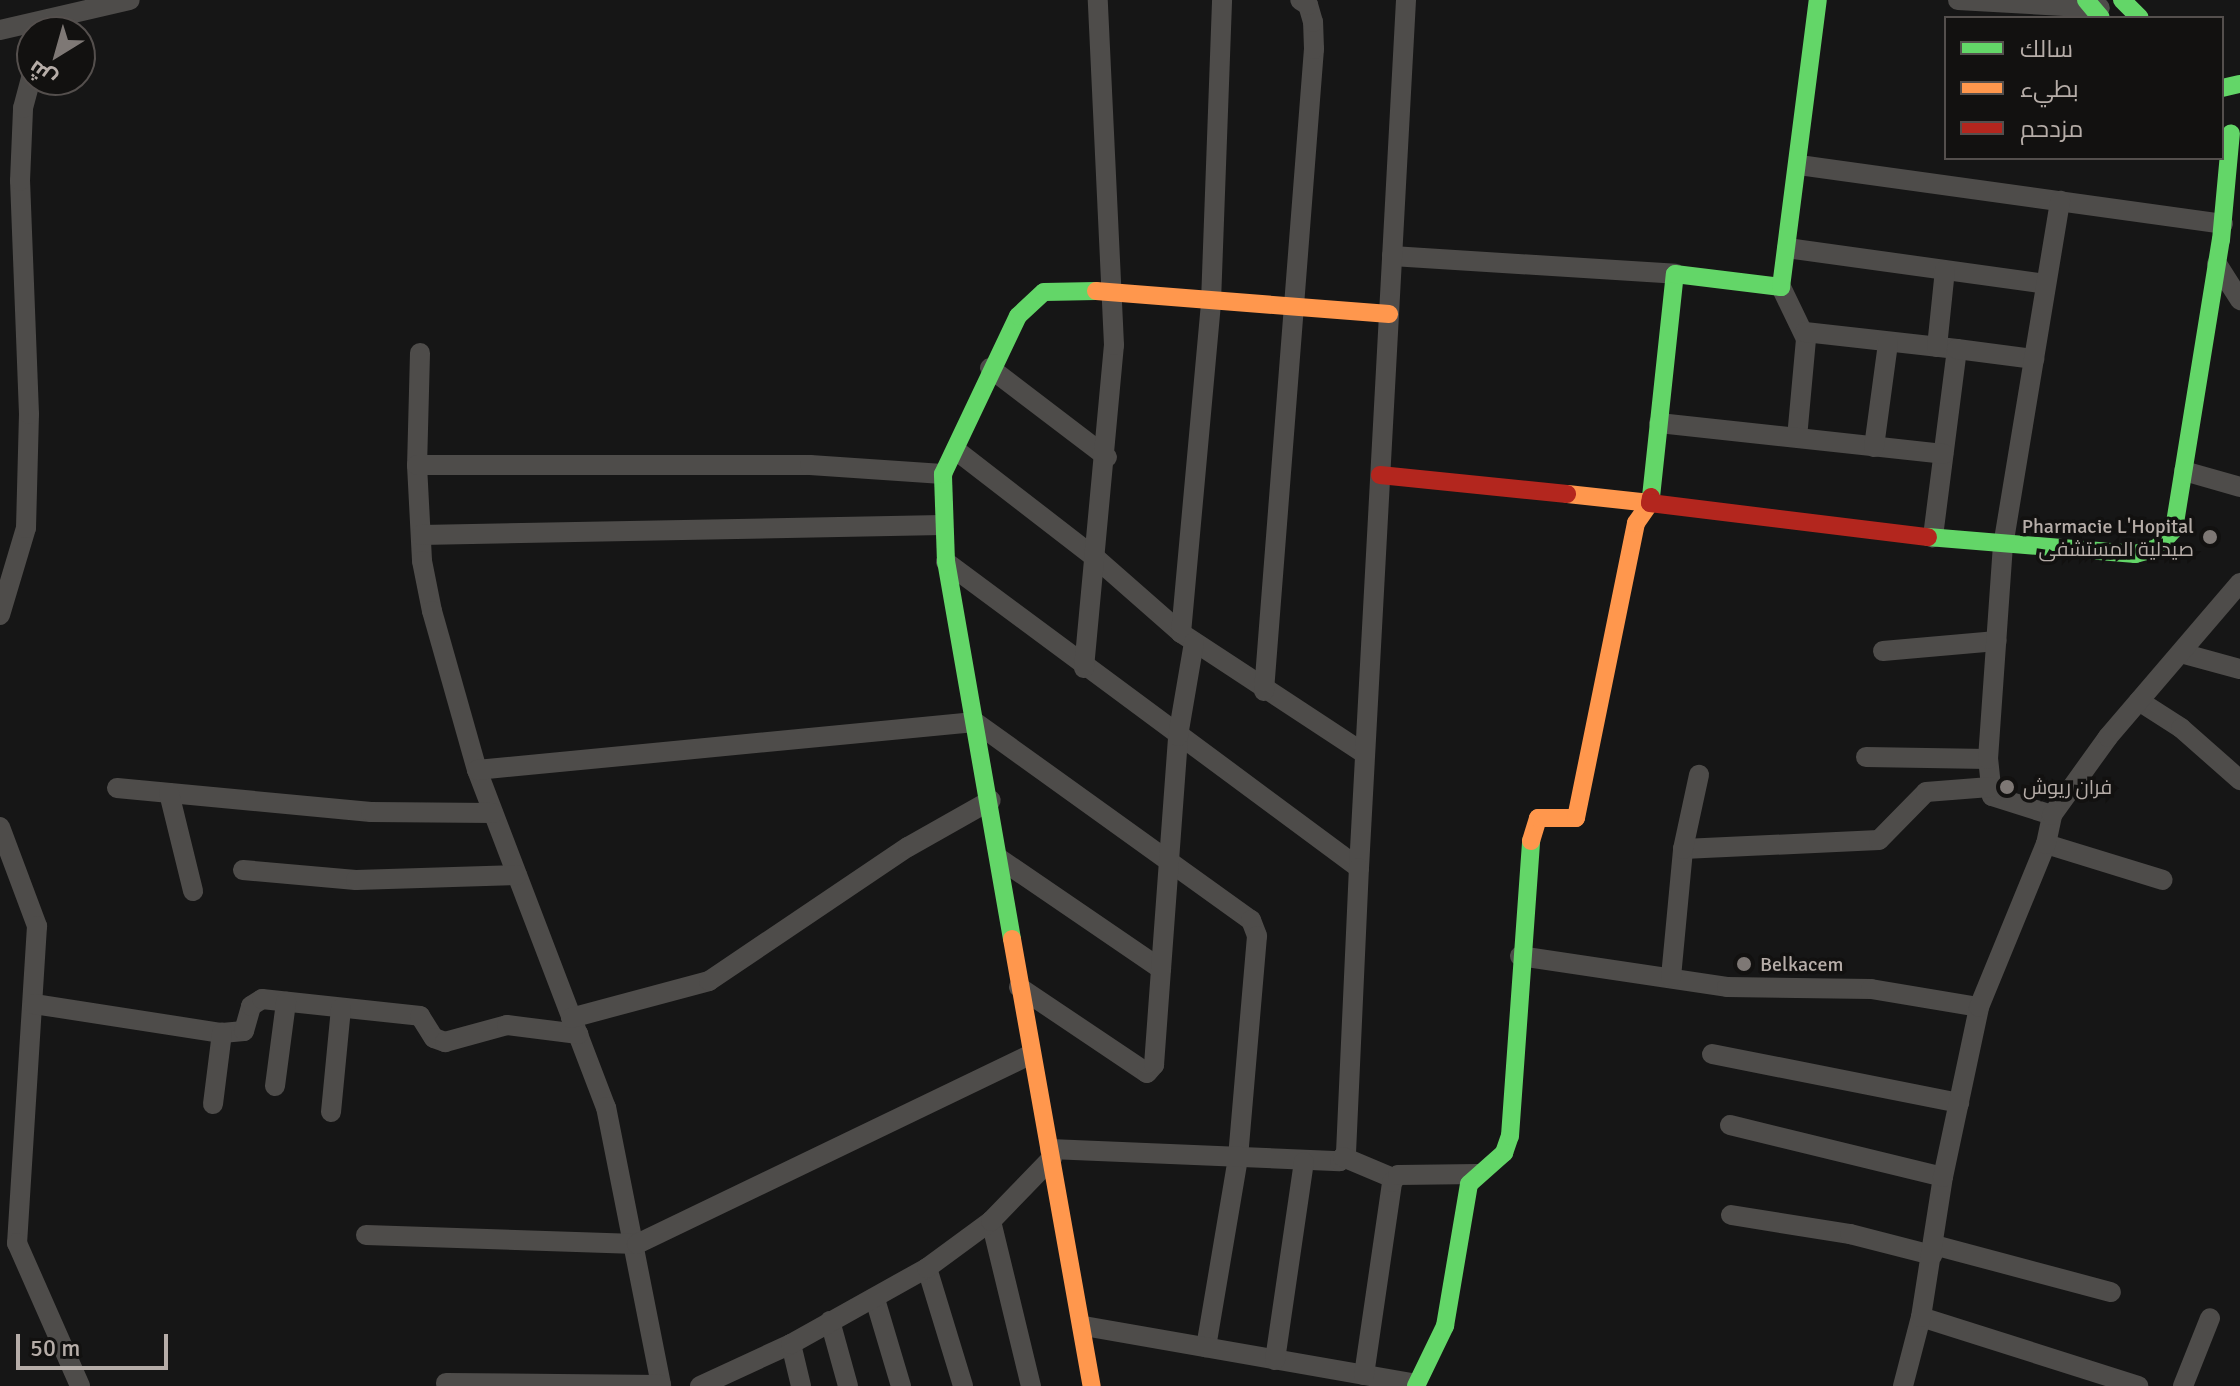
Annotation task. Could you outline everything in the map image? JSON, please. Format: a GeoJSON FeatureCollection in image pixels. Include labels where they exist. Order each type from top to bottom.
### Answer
{"type":"FeatureCollection","features":[{"type":"Feature","properties":{"kind":"street"},"geometry":{"type":"LineString","coordinates":[[79,16],[130,0]]}},
{"type":"Feature","properties":{"kind":"street"},"geometry":{"type":"LineString","coordinates":[[1084,668],[1107,457],[1113,292],[1098,0]]}},
{"type":"Feature","properties":{"kind":"street"},"geometry":{"type":"LineString","coordinates":[[1019,987],[1147,1073],[1154,1065],[1211,302],[1222,0]]}},
{"type":"Feature","properties":{"kind":"street"},"geometry":{"type":"LineString","coordinates":[[1264,691],[1291,309],[1314,49],[1313,22],[1308,5],[1300,0]]}},
{"type":"Feature","properties":{"kind":"street"},"geometry":{"type":"LineString","coordinates":[[1051,1153],[1334,1164],[1343,1157],[1406,0]]}},
{"type":"Feature","properties":{"kind":"street"},"geometry":{"type":"LineString","coordinates":[[1797,438],[1805,332],[1781,287],[1818,0]]}},
{"type":"Feature","properties":{"kind":"street"},"geometry":{"type":"LineString","coordinates":[[1958,0],[2093,9],[2123,1],[2138,16]]}},
{"type":"Feature","properties":{"kind":"street"},"geometry":{"type":"LineString","coordinates":[[0,615],[26,528],[29,414],[20,181],[26,96]]}},
{"type":"Feature","properties":{"kind":"street"},"geometry":{"type":"LineString","coordinates":[[1380,475],[1650,503],[2003,546],[2135,554],[2157,548],[2174,529],[2223,224],[2231,132]]}},
{"type":"Feature","properties":{"kind":"street"},"geometry":{"type":"LineString","coordinates":[[1799,165],[2223,224]]}},
{"type":"Feature","properties":{"kind":"street"},"geometry":{"type":"LineString","coordinates":[[2052,815],[2001,801],[1990,787],[1988,759],[2003,546],[2060,201]]}},
{"type":"Feature","properties":{"kind":"street"},"geometry":{"type":"LineString","coordinates":[[1787,248],[2046,284]]}},
{"type":"Feature","properties":{"kind":"street"},"geometry":{"type":"LineString","coordinates":[[1392,256],[1675,274],[1781,287]]}},
{"type":"Feature","properties":{"kind":"street"},"geometry":{"type":"LineString","coordinates":[[2217,264],[2240,300]]}},
{"type":"Feature","properties":{"kind":"street"},"geometry":{"type":"LineString","coordinates":[[1933,537],[1943,454],[1947,348],[1945,270]]}},
{"type":"Feature","properties":{"kind":"street"},"geometry":{"type":"LineString","coordinates":[[1084,1326],[1275,1360],[1349,1378],[1416,1385],[1445,1326],[1469,1184],[1504,1153],[1510,1136],[1520,956],[1532,824],[1538,818],[1576,818],[1636,523],[1650,503],[1675,274]]}},
{"type":"Feature","properties":{"kind":"street"},"geometry":{"type":"LineString","coordinates":[[1092,1386],[1084,1326],[1029,1055],[991,800],[946,562],[942,525],[943,474],[957,451],[990,368],[1031,299],[1063,288],[1291,309],[1389,314]]}},
{"type":"Feature","properties":{"kind":"street"},"geometry":{"type":"LineString","coordinates":[[1805,332],[2034,359]]}},
{"type":"Feature","properties":{"kind":"street"},"geometry":{"type":"LineString","coordinates":[[1874,447],[1888,343]]}},
{"type":"Feature","properties":{"kind":"street"},"geometry":{"type":"LineString","coordinates":[[420,353],[417,465],[421,535],[432,611],[477,770],[606,1107],[637,1244],[661,1385],[446,1383]]}},
{"type":"Feature","properties":{"kind":"street"},"geometry":{"type":"LineString","coordinates":[[990,368],[1107,457]]}},
{"type":"Feature","properties":{"kind":"street"},"geometry":{"type":"LineString","coordinates":[[1659,423],[1943,454]]}},
{"type":"Feature","properties":{"kind":"street"},"geometry":{"type":"LineString","coordinates":[[957,451],[1098,560],[1187,638],[1365,754]]}},
{"type":"Feature","properties":{"kind":"street"},"geometry":{"type":"LineString","coordinates":[[417,465],[810,465],[943,474]]}},
{"type":"Feature","properties":{"kind":"street"},"geometry":{"type":"LineString","coordinates":[[2184,471],[2240,487]]}},
{"type":"Feature","properties":{"kind":"street"},"geometry":{"type":"LineString","coordinates":[[421,535],[942,525]]}},
{"type":"Feature","properties":{"kind":"street"},"geometry":{"type":"LineString","coordinates":[[946,562],[1084,668],[1359,868]]}},
{"type":"Feature","properties":{"kind":"street"},"geometry":{"type":"LineString","coordinates":[[1903,1386],[1921,1317],[1943,1177],[1979,1007],[2046,844],[2052,815],[2139,701],[2240,583]]}},
{"type":"Feature","properties":{"kind":"street"},"geometry":{"type":"LineString","coordinates":[[1883,651],[1997,641]]}},
{"type":"Feature","properties":{"kind":"street"},"geometry":{"type":"LineString","coordinates":[[2181,653],[2240,669]]}},
{"type":"Feature","properties":{"kind":"street"},"geometry":{"type":"LineString","coordinates":[[2139,701],[2181,728],[2239,773]]}},
{"type":"Feature","properties":{"kind":"street"},"geometry":{"type":"LineString","coordinates":[[477,770],[975,722],[1251,920],[1257,936],[1238,1158],[1206,1347]]}},
{"type":"Feature","properties":{"kind":"street"},"geometry":{"type":"LineString","coordinates":[[1866,757],[1988,759]]}},
{"type":"Feature","properties":{"kind":"street"},"geometry":{"type":"LineString","coordinates":[[1671,977],[1683,849],[1699,775]]}},
{"type":"Feature","properties":{"kind":"street"},"geometry":{"type":"LineString","coordinates":[[1683,849],[1879,840],[1926,792],[1990,787]]}},
{"type":"Feature","properties":{"kind":"street"},"geometry":{"type":"LineString","coordinates":[[117,788],[371,812],[493,813]]}},
{"type":"Feature","properties":{"kind":"street"},"geometry":{"type":"LineString","coordinates":[[169,793],[193,891]]}},
{"type":"Feature","properties":{"kind":"street"},"geometry":{"type":"LineString","coordinates":[[34,1004],[222,1033],[244,1031],[251,1006],[262,999],[420,1016],[434,1038],[445,1042],[507,1025],[574,1026],[709,981],[908,847],[991,800]]}},
{"type":"Feature","properties":{"kind":"street"},"geometry":{"type":"LineString","coordinates":[[0,827],[37,926],[17,1243],[80,1386]]}},
{"type":"Feature","properties":{"kind":"street"},"geometry":{"type":"LineString","coordinates":[[2046,844],[2163,880]]}},
{"type":"Feature","properties":{"kind":"street"},"geometry":{"type":"LineString","coordinates":[[1000,859],[1161,969]]}},
{"type":"Feature","properties":{"kind":"street"},"geometry":{"type":"LineString","coordinates":[[243,870],[356,880],[517,875]]}},
{"type":"Feature","properties":{"kind":"street"},"geometry":{"type":"LineString","coordinates":[[1520,956],[1727,987],[1871,989],[1979,1007]]}},
{"type":"Feature","properties":{"kind":"street"},"geometry":{"type":"LineString","coordinates":[[275,1086],[286,1002]]}},
{"type":"Feature","properties":{"kind":"street"},"geometry":{"type":"LineString","coordinates":[[331,1112],[341,1008]]}},
{"type":"Feature","properties":{"kind":"street"},"geometry":{"type":"LineString","coordinates":[[213,1104],[222,1033]]}},
{"type":"Feature","properties":{"kind":"street"},"geometry":{"type":"LineString","coordinates":[[1712,1054],[1959,1103]]}},
{"type":"Feature","properties":{"kind":"street"},"geometry":{"type":"LineString","coordinates":[[366,1235],[637,1244],[1029,1055]]}},
{"type":"Feature","properties":{"kind":"street"},"geometry":{"type":"LineString","coordinates":[[1730,1125],[1943,1177]]}},
{"type":"Feature","properties":{"kind":"street"},"geometry":{"type":"LineString","coordinates":[[700,1386],[728,1381],[927,1268],[991,1221],[1051,1153]]}},
{"type":"Feature","properties":{"kind":"street"},"geometry":{"type":"LineString","coordinates":[[1343,1157],[1395,1179],[1478,1174]]}},
{"type":"Feature","properties":{"kind":"street"},"geometry":{"type":"LineString","coordinates":[[1275,1360],[1304,1162]]}},
{"type":"Feature","properties":{"kind":"street"},"geometry":{"type":"LineString","coordinates":[[1349,1378],[1386,1195],[1395,1179]]}},
{"type":"Feature","properties":{"kind":"street"},"geometry":{"type":"LineString","coordinates":[[1731,1215],[1933,1250],[2111,1292]]}},
{"type":"Feature","properties":{"kind":"street"},"geometry":{"type":"LineString","coordinates":[[991,1221],[1031,1386]]}},
{"type":"Feature","properties":{"kind":"street"},"geometry":{"type":"LineString","coordinates":[[927,1268],[963,1386]]}},
{"type":"Feature","properties":{"kind":"street"},"geometry":{"type":"LineString","coordinates":[[875,1299],[901,1386]]}},
{"type":"Feature","properties":{"kind":"street"},"geometry":{"type":"LineString","coordinates":[[1921,1317],[2138,1386]]}},
{"type":"Feature","properties":{"kind":"street"},"geometry":{"type":"LineString","coordinates":[[2183,1386],[2210,1318]]}},
{"type":"Feature","properties":{"kind":"street"},"geometry":{"type":"LineString","coordinates":[[830,1321],[848,1386]]}},
{"type":"Feature","properties":{"kind":"street"},"geometry":{"type":"LineString","coordinates":[[791,1344],[801,1386]]}},
{"type":"Feature","properties":{"kind":"traffic: fast"},"geometry":{"type":"LineString","coordinates":[[1651,497],[1675,274],[1781,287],[1818,0]]}},
{"type":"Feature","properties":{"kind":"traffic: fast"},"geometry":{"type":"LineString","coordinates":[[2086,0],[2099,16]]}},
{"type":"Feature","properties":{"kind":"traffic: fast"},"geometry":{"type":"LineString","coordinates":[[2122,0],[2138,16]]}},
{"type":"Feature","properties":{"kind":"traffic: fast"},"geometry":{"type":"LineString","coordinates":[[2224,88],[2240,84]]}},
{"type":"Feature","properties":{"kind":"traffic: fast"},"geometry":{"type":"LineString","coordinates":[[1928,537],[2135,554],[2157,548],[2174,529],[2221,240],[2231,133]]}},
{"type":"Feature","properties":{"kind":"traffic: fast"},"geometry":{"type":"LineString","coordinates":[[1012,939],[946,562],[943,474],[1018,316],[1044,292],[1096,291]]}},
{"type":"Feature","properties":{"kind":"traffic: fast"},"geometry":{"type":"LineString","coordinates":[[1416,1386],[1445,1326],[1469,1184],[1504,1153],[1510,1136],[1531,841]]}},
{"type":"Feature","properties":{"kind":"traffic: slow"},"geometry":{"type":"LineString","coordinates":[[1096,291],[1389,314]]}},
{"type":"Feature","properties":{"kind":"traffic: slow"},"geometry":{"type":"LineString","coordinates":[[1531,841],[1538,818],[1576,818],[1636,523],[1650,503],[1567,494]]}},
{"type":"Feature","properties":{"kind":"traffic: slow"},"geometry":{"type":"LineString","coordinates":[[1012,939],[1092,1386]]}},
{"type":"Feature","properties":{"kind":"traffic: jam"},"geometry":{"type":"LineString","coordinates":[[1380,475],[1567,494]]}},
{"type":"Feature","properties":{"kind":"traffic: jam"},"geometry":{"type":"LineString","coordinates":[[1651,497],[1650,503],[1928,537]]}},
{"type":"Feature","properties":{"kind":"place","name":"Pharmacie L'Hopital صيدلية المستشفى"},"geometry":{"type":"Point","coordinates":[2210,537]}},
{"type":"Feature","properties":{"kind":"place","name":"فران ريوش"},"geometry":{"type":"Point","coordinates":[2007,787]}},
{"type":"Feature","properties":{"kind":"place","name":"Belkacem"},"geometry":{"type":"Point","coordinates":[1744,964]}}]}
